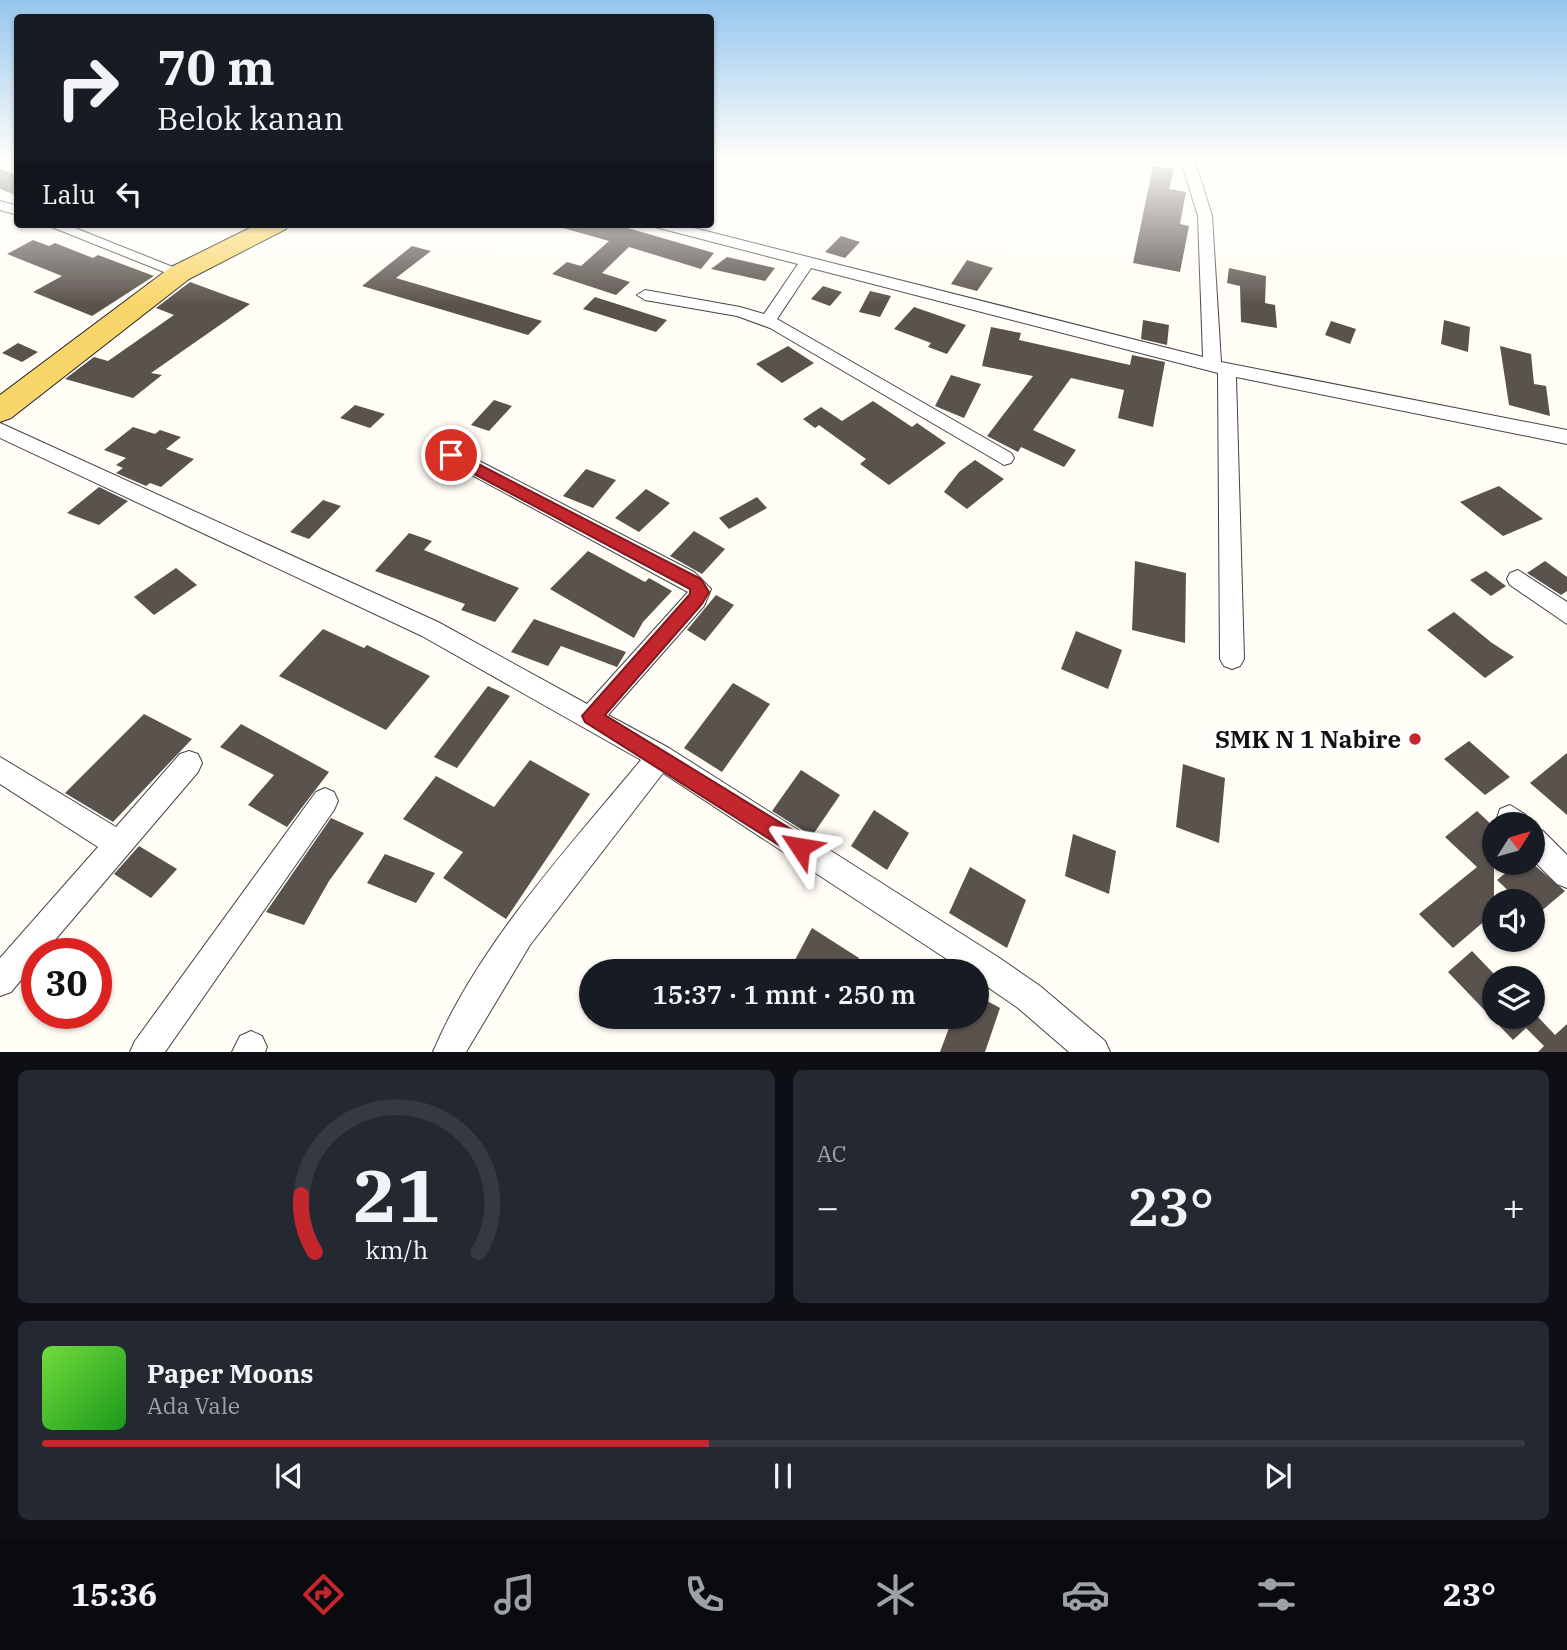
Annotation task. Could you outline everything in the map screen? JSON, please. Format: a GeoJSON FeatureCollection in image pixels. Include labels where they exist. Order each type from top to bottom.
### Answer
{"type":"FeatureCollection","features":[{"type":"Feature","properties":{"kind":"main road"},"geometry":{"type":"LineString","coordinates":[[0,411],[180,273],[269,228]]}},
{"type":"Feature","properties":{"kind":"street"},"geometry":{"type":"LineString","coordinates":[[1203,207],[1219,368],[1232,659]]}},
{"type":"Feature","properties":{"kind":"street"},"geometry":{"type":"LineString","coordinates":[[62,228],[180,273]]}},
{"type":"Feature","properties":{"kind":"street"},"geometry":{"type":"LineString","coordinates":[[675,228],[1219,368],[1567,438]]}},
{"type":"Feature","properties":{"kind":"street"},"geometry":{"type":"LineString","coordinates":[[768,320],[807,262]]}},
{"type":"Feature","properties":{"kind":"street"},"geometry":{"type":"LineString","coordinates":[[645,295],[740,312],[768,320],[1004,457]]}},
{"type":"Feature","properties":{"kind":"street"},"geometry":{"type":"LineString","coordinates":[[0,430],[390,610],[592,716],[987,968],[1059,1020],[1094,1052]]}},
{"type":"Feature","properties":{"kind":"street"},"geometry":{"type":"LineString","coordinates":[[451,455],[686,578],[700,589],[696,599],[592,716]]}},
{"type":"Feature","properties":{"kind":"street"},"geometry":{"type":"LineString","coordinates":[[1518,579],[1567,615]]}},
{"type":"Feature","properties":{"kind":"street"},"geometry":{"type":"LineString","coordinates":[[449,1052],[474,1004],[520,933],[660,757]]}},
{"type":"Feature","properties":{"kind":"street"},"geometry":{"type":"LineString","coordinates":[[0,981],[189,763]]}},
{"type":"Feature","properties":{"kind":"street"},"geometry":{"type":"LineString","coordinates":[[0,769],[119,845]]}},
{"type":"Feature","properties":{"kind":"street"},"geometry":{"type":"LineString","coordinates":[[146,1052],[325,801]]}},
{"type":"Feature","properties":{"kind":"street"},"geometry":{"type":"LineString","coordinates":[[1545,853],[1567,874]]}},
{"type":"Feature","properties":{"kind":"building"},"geometry":{"type":"Polygon","coordinates":[[[1145,207],[1183,207],[1180,224],[1189,226],[1180,272],[1133,263],[1145,207]]]}},
{"type":"Feature","properties":{"kind":"building"},"geometry":{"type":"Polygon","coordinates":[[[563,228],[628,228],[714,253],[701,269],[629,247],[602,273],[630,282],[616,295],[552,274],[567,262],[581,266],[609,241],[563,228]]]}},
{"type":"Feature","properties":{"kind":"building"},"geometry":{"type":"Polygon","coordinates":[[[841,236],[860,242],[845,258],[825,252],[841,236]]]}},
{"type":"Feature","properties":{"kind":"building"},"geometry":{"type":"Polygon","coordinates":[[[33,240],[49,246],[55,243],[93,258],[98,255],[154,276],[92,316],[33,292],[62,276],[7,254],[33,240]]]}},
{"type":"Feature","properties":{"kind":"building"},"geometry":{"type":"Polygon","coordinates":[[[412,246],[431,251],[396,278],[542,321],[528,335],[362,286],[412,246]]]}},
{"type":"Feature","properties":{"kind":"building"},"geometry":{"type":"Polygon","coordinates":[[[727,257],[775,268],[765,281],[711,269],[727,257]]]}},
{"type":"Feature","properties":{"kind":"building"},"geometry":{"type":"Polygon","coordinates":[[[967,260],[993,268],[977,291],[951,284],[967,260]]]}},
{"type":"Feature","properties":{"kind":"building"},"geometry":{"type":"Polygon","coordinates":[[[1229,268],[1266,276],[1265,303],[1275,305],[1277,328],[1241,322],[1240,286],[1227,283],[1229,268]]]}},
{"type":"Feature","properties":{"kind":"building"},"geometry":{"type":"Polygon","coordinates":[[[190,282],[250,304],[151,373],[162,375],[133,398],[65,379],[94,357],[108,361],[174,315],[156,308],[190,282]]]}},
{"type":"Feature","properties":{"kind":"building"},"geometry":{"type":"Polygon","coordinates":[[[823,286],[842,292],[830,306],[811,299],[823,286]]]}},
{"type":"Feature","properties":{"kind":"building"},"geometry":{"type":"Polygon","coordinates":[[[870,291],[891,296],[880,317],[859,312],[870,291]]]}},
{"type":"Feature","properties":{"kind":"building"},"geometry":{"type":"Polygon","coordinates":[[[595,297],[667,320],[656,332],[583,309],[595,297]]]}},
{"type":"Feature","properties":{"kind":"building"},"geometry":{"type":"Polygon","coordinates":[[[914,307],[966,325],[947,354],[928,347],[931,343],[894,329],[914,307]]]}},
{"type":"Feature","properties":{"kind":"building"},"geometry":{"type":"Polygon","coordinates":[[[1143,320],[1169,325],[1167,345],[1141,339],[1143,320]]]}},
{"type":"Feature","properties":{"kind":"building"},"geometry":{"type":"Polygon","coordinates":[[[1444,320],[1470,327],[1468,352],[1441,344],[1444,320]]]}},
{"type":"Feature","properties":{"kind":"building"},"geometry":{"type":"Polygon","coordinates":[[[1331,321],[1356,329],[1350,344],[1325,335],[1331,321]]]}},
{"type":"Feature","properties":{"kind":"building"},"geometry":{"type":"Polygon","coordinates":[[[991,327],[1021,333],[1019,340],[1130,365],[1132,355],[1165,362],[1153,427],[1118,418],[1124,390],[1071,378],[1033,430],[1076,450],[1064,467],[1021,447],[1018,452],[987,436],[1033,376],[982,366],[991,327]]]}},
{"type":"Feature","properties":{"kind":"building"},"geometry":{"type":"Polygon","coordinates":[[[18,343],[38,352],[22,362],[2,353],[18,343]]]}},
{"type":"Feature","properties":{"kind":"building"},"geometry":{"type":"Polygon","coordinates":[[[788,346],[814,363],[782,383],[756,364],[788,346]]]}},
{"type":"Feature","properties":{"kind":"building"},"geometry":{"type":"Polygon","coordinates":[[[1500,346],[1531,354],[1534,384],[1546,386],[1550,416],[1509,405],[1500,346]]]}},
{"type":"Feature","properties":{"kind":"building"},"geometry":{"type":"Polygon","coordinates":[[[951,375],[981,384],[964,418],[935,406],[951,375]]]}},
{"type":"Feature","properties":{"kind":"building"},"geometry":{"type":"Polygon","coordinates":[[[494,400],[512,406],[489,431],[471,425],[494,400]]]}},
{"type":"Feature","properties":{"kind":"building"},"geometry":{"type":"Polygon","coordinates":[[[873,401],[912,427],[917,423],[946,443],[889,485],[860,464],[866,459],[819,425],[815,428],[803,419],[821,407],[842,421],[873,401]]]}},
{"type":"Feature","properties":{"kind":"building"},"geometry":{"type":"Polygon","coordinates":[[[355,405],[385,414],[370,428],[340,418],[355,405]]]}},
{"type":"Feature","properties":{"kind":"building"},"geometry":{"type":"Polygon","coordinates":[[[133,427],[155,434],[160,430],[181,437],[166,449],[194,459],[161,487],[150,483],[146,486],[116,473],[123,468],[116,465],[126,458],[104,450],[133,427]]]}},
{"type":"Feature","properties":{"kind":"building"},"geometry":{"type":"Polygon","coordinates":[[[975,460],[1004,479],[967,509],[944,492],[959,472],[975,460]]]}},
{"type":"Feature","properties":{"kind":"building"},"geometry":{"type":"Polygon","coordinates":[[[586,469],[616,480],[593,508],[563,496],[586,469]]]}},
{"type":"Feature","properties":{"kind":"building"},"geometry":{"type":"Polygon","coordinates":[[[1499,486],[1543,519],[1503,536],[1460,502],[1499,486]]]}},
{"type":"Feature","properties":{"kind":"building"},"geometry":{"type":"Polygon","coordinates":[[[99,487],[128,501],[99,525],[67,513],[99,487]]]}},
{"type":"Feature","properties":{"kind":"building"},"geometry":{"type":"Polygon","coordinates":[[[646,489],[670,503],[639,532],[615,518],[646,489]]]}},
{"type":"Feature","properties":{"kind":"building"},"geometry":{"type":"Polygon","coordinates":[[[757,497],[767,508],[729,529],[719,518],[757,497]]]}},
{"type":"Feature","properties":{"kind":"building"},"geometry":{"type":"Polygon","coordinates":[[[323,500],[341,506],[309,539],[290,532],[323,500]]]}},
{"type":"Feature","properties":{"kind":"building"},"geometry":{"type":"Polygon","coordinates":[[[694,531],[725,549],[702,574],[670,556],[694,531]]]}},
{"type":"Feature","properties":{"kind":"building"},"geometry":{"type":"Polygon","coordinates":[[[409,533],[432,541],[424,550],[519,588],[495,622],[461,610],[465,604],[375,571],[409,533]]]}},
{"type":"Feature","properties":{"kind":"building"},"geometry":{"type":"Polygon","coordinates":[[[588,551],[645,582],[649,578],[672,591],[643,622],[634,638],[550,589],[588,551]]]}},
{"type":"Feature","properties":{"kind":"building"},"geometry":{"type":"Polygon","coordinates":[[[1135,561],[1186,573],[1185,643],[1132,630],[1135,561]]]}},
{"type":"Feature","properties":{"kind":"building"},"geometry":{"type":"Polygon","coordinates":[[[1545,561],[1567,577],[1567,591],[1561,595],[1527,573],[1545,561]]]}},
{"type":"Feature","properties":{"kind":"building"},"geometry":{"type":"Polygon","coordinates":[[[176,568],[197,585],[154,615],[134,597],[176,568]]]}},
{"type":"Feature","properties":{"kind":"building"},"geometry":{"type":"Polygon","coordinates":[[[1486,571],[1506,586],[1491,596],[1470,580],[1486,571]]]}},
{"type":"Feature","properties":{"kind":"building"},"geometry":{"type":"Polygon","coordinates":[[[716,595],[734,605],[705,641],[687,630],[716,595]]]}},
{"type":"Feature","properties":{"kind":"building"},"geometry":{"type":"Polygon","coordinates":[[[1454,612],[1514,657],[1485,678],[1427,630],[1454,612]]]}},
{"type":"Feature","properties":{"kind":"building"},"geometry":{"type":"Polygon","coordinates":[[[534,619],[626,652],[617,667],[561,646],[548,666],[511,652],[534,619]]]}},
{"type":"Feature","properties":{"kind":"building"},"geometry":{"type":"Polygon","coordinates":[[[323,629],[364,648],[367,645],[430,676],[386,730],[279,676],[323,629]]]}},
{"type":"Feature","properties":{"kind":"building"},"geometry":{"type":"Polygon","coordinates":[[[1076,631],[1122,650],[1108,689],[1061,669],[1076,631]]]}},
{"type":"Feature","properties":{"kind":"building"},"geometry":{"type":"Polygon","coordinates":[[[733,683],[770,704],[722,772],[684,748],[733,683]]]}},
{"type":"Feature","properties":{"kind":"building"},"geometry":{"type":"Polygon","coordinates":[[[488,686],[510,696],[457,768],[434,757],[488,686]]]}},
{"type":"Feature","properties":{"kind":"building"},"geometry":{"type":"Polygon","coordinates":[[[144,714],[192,739],[113,822],[65,793],[144,714]]]}},
{"type":"Feature","properties":{"kind":"building"},"geometry":{"type":"Polygon","coordinates":[[[241,724],[329,772],[287,827],[248,805],[274,775],[220,747],[241,724]]]}},
{"type":"Feature","properties":{"kind":"building"},"geometry":{"type":"Polygon","coordinates":[[[1469,741],[1510,777],[1485,795],[1444,759],[1469,741]]]}},
{"type":"Feature","properties":{"kind":"building"},"geometry":{"type":"Polygon","coordinates":[[[1567,753],[1567,815],[1530,783],[1567,753]]]}},
{"type":"Feature","properties":{"kind":"building"},"geometry":{"type":"Polygon","coordinates":[[[530,760],[590,794],[506,919],[443,878],[463,852],[403,819],[436,776],[494,807],[530,760]]]}},
{"type":"Feature","properties":{"kind":"building"},"geometry":{"type":"Polygon","coordinates":[[[1183,764],[1225,778],[1219,843],[1176,827],[1183,764]]]}},
{"type":"Feature","properties":{"kind":"building"},"geometry":{"type":"Polygon","coordinates":[[[801,770],[840,795],[812,836],[772,811],[801,770]]]}},
{"type":"Feature","properties":{"kind":"building"},"geometry":{"type":"Polygon","coordinates":[[[874,810],[909,833],[887,870],[851,846],[874,810]]]}},
{"type":"Feature","properties":{"kind":"building"},"geometry":{"type":"Polygon","coordinates":[[[1477,811],[1482,816],[1482,875],[1494,875],[1494,889],[1482,889],[1482,923],[1453,948],[1419,914],[1477,867],[1445,837],[1477,811]]]}},
{"type":"Feature","properties":{"kind":"building"},"geometry":{"type":"Polygon","coordinates":[[[331,818],[364,833],[329,881],[304,925],[266,912],[331,818]]]}},
{"type":"Feature","properties":{"kind":"building"},"geometry":{"type":"Polygon","coordinates":[[[1073,834],[1116,851],[1109,894],[1065,876],[1073,834]]]}},
{"type":"Feature","properties":{"kind":"building"},"geometry":{"type":"Polygon","coordinates":[[[139,846],[177,869],[151,898],[114,874],[139,846]]]}},
{"type":"Feature","properties":{"kind":"building"},"geometry":{"type":"Polygon","coordinates":[[[385,854],[435,873],[416,903],[367,883],[385,854]]]}},
{"type":"Feature","properties":{"kind":"building"},"geometry":{"type":"Polygon","coordinates":[[[970,867],[1026,900],[1007,948],[949,913],[970,867]]]}},
{"type":"Feature","properties":{"kind":"building"},"geometry":{"type":"Polygon","coordinates":[[[1545,874],[1565,891],[1545,908],[1545,889],[1506,889],[1497,880],[1503,875],[1545,874]]]}},
{"type":"Feature","properties":{"kind":"building"},"geometry":{"type":"Polygon","coordinates":[[[812,928],[859,958],[858,959],[795,959],[812,928]]]}},
{"type":"Feature","properties":{"kind":"building"},"geometry":{"type":"Polygon","coordinates":[[[1472,951],[1486,966],[1482,966],[1482,1008],[1448,972],[1472,951]]]}},
{"type":"Feature","properties":{"kind":"building"},"geometry":{"type":"Polygon","coordinates":[[[989,1002],[1000,1008],[985,1052],[940,1052],[949,1029],[989,1029],[989,1002]]]}},
{"type":"Feature","properties":{"kind":"building"},"geometry":{"type":"Polygon","coordinates":[[[1545,1024],[1555,1035],[1567,1024],[1567,1052],[1538,1052],[1544,1046],[1527,1029],[1545,1029],[1545,1024]]]}},
{"type":"Feature","properties":{"kind":"building"},"geometry":{"type":"Polygon","coordinates":[[[1502,1029],[1525,1029],[1513,1040],[1502,1029]]]}},
{"type":"Feature","properties":{"kind":"place","name":"SMK N 1 Nabire"},"geometry":{"type":"Point","coordinates":[1415,739]}},
{"type":"Feature","properties":{"kind":"route"},"geometry":{"type":"LineString","coordinates":[[451,455],[686,578],[700,589],[696,599],[592,716],[800,847]]}}]}
